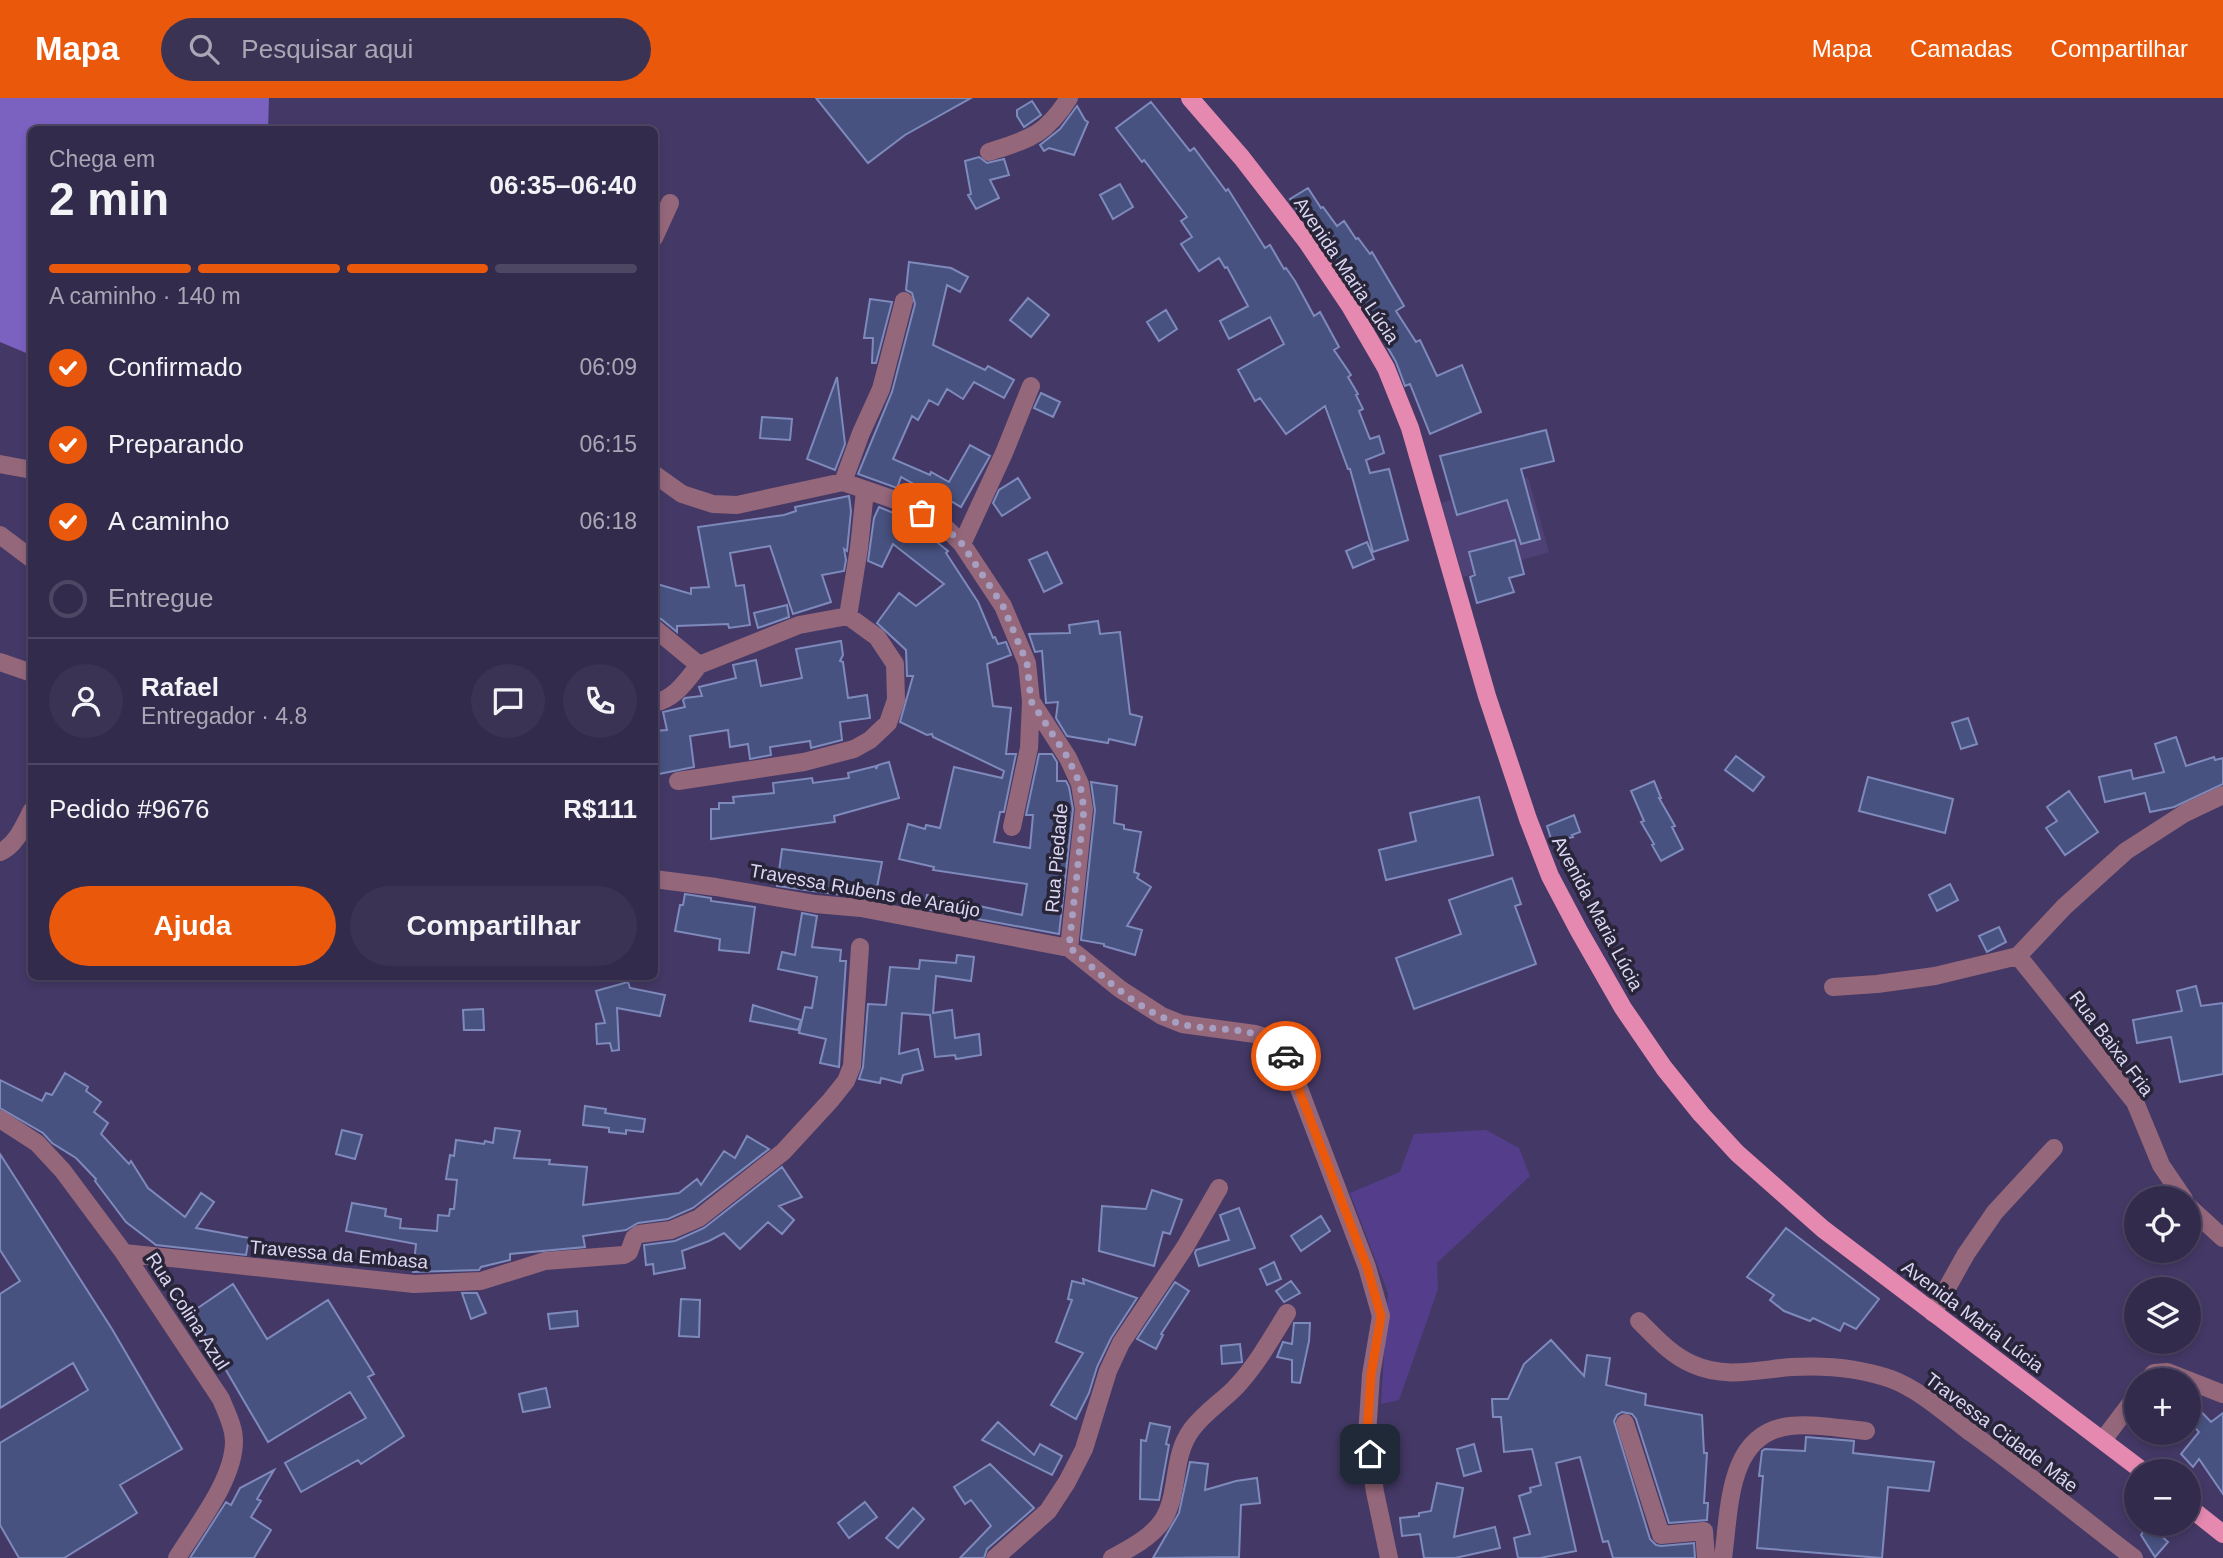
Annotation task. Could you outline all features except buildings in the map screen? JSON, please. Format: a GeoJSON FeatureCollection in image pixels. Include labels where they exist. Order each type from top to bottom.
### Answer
{"type":"FeatureCollection","features":[{"type":"Feature","properties":{"kind":"main road","name":"Avenida Maria Lúcia"},"geometry":{"type":"LineString","coordinates":[[1190,98],[1242,158],[1307,242],[1350,306],[1386,368],[1410,428],[1487,696],[1550,876],[1623,1008],[1664,1068],[1737,1153],[1823,1229],[2127,1459]]}},
{"type":"Feature","properties":{"kind":"main road"},"geometry":{"type":"LineString","coordinates":[[2201,1517],[2223,1534]]}},
{"type":"Feature","properties":{"kind":"street"},"geometry":{"type":"LineString","coordinates":[[989,152],[1032,138],[1052,124],[1069,98]]}},
{"type":"Feature","properties":{"kind":"street"},"geometry":{"type":"LineString","coordinates":[[658,229],[670,203]]}},
{"type":"Feature","properties":{"kind":"street"},"geometry":{"type":"LineString","coordinates":[[843,482],[881,389],[904,301]]}},
{"type":"Feature","properties":{"kind":"street"},"geometry":{"type":"LineString","coordinates":[[962,544],[1031,386]]}},
{"type":"Feature","properties":{"kind":"street"},"geometry":{"type":"LineString","coordinates":[[0,464],[28,469]]}},
{"type":"Feature","properties":{"kind":"street"},"geometry":{"type":"LineString","coordinates":[[658,477],[682,494],[713,504],[737,505],[843,482],[904,503],[945,527],[962,544],[1003,606],[1027,663],[1031,701],[1029,748],[1012,827]]}},
{"type":"Feature","properties":{"kind":"street"},"geometry":{"type":"LineString","coordinates":[[848,616],[865,491]]}},
{"type":"Feature","properties":{"kind":"street"},"geometry":{"type":"LineString","coordinates":[[0,535],[28,556]]}},
{"type":"Feature","properties":{"kind":"street"},"geometry":{"type":"LineString","coordinates":[[658,702],[684,685],[699,665],[799,625],[848,616],[877,637],[895,664],[896,700],[888,723],[870,740],[854,750],[804,762],[678,781]]}},
{"type":"Feature","properties":{"kind":"street"},"geometry":{"type":"LineString","coordinates":[[658,631],[699,665]]}},
{"type":"Feature","properties":{"kind":"street"},"geometry":{"type":"LineString","coordinates":[[0,662],[28,672]]}},
{"type":"Feature","properties":{"kind":"street","name":"Rua Piedade"},"geometry":{"type":"LineString","coordinates":[[1031,701],[1068,758],[1080,784],[1084,809],[1069,947]]}},
{"type":"Feature","properties":{"kind":"street"},"geometry":{"type":"LineString","coordinates":[[1833,987],[1877,985],[1935,976],[2018,956],[2064,907],[2126,851],[2185,813],[2223,795]]}},
{"type":"Feature","properties":{"kind":"street"},"geometry":{"type":"LineString","coordinates":[[0,852],[4,852],[14,841],[28,817]]}},
{"type":"Feature","properties":{"kind":"street","name":"Travessa Rubens de Araújo"},"geometry":{"type":"LineString","coordinates":[[658,880],[815,904],[861,908],[1069,947]]}},
{"type":"Feature","properties":{"kind":"street","name":"Travessa da Embasa"},"geometry":{"type":"LineString","coordinates":[[124,1253],[414,1284],[481,1281],[545,1261],[624,1255],[629,1252],[634,1238],[639,1234],[671,1230],[699,1218],[723,1201],[743,1181],[783,1152],[846,1081],[852,1066],[860,947]]}},
{"type":"Feature","properties":{"kind":"street"},"geometry":{"type":"LineString","coordinates":[[1069,947],[1120,989],[1162,1016],[1182,1024],[1265,1037],[1280,1046],[1287,1057],[1367,1267],[1381,1316],[1371,1375],[1367,1435],[1375,1492],[1390,1558]]}},
{"type":"Feature","properties":{"kind":"street","name":"Rua Baixa Fria"},"geometry":{"type":"LineString","coordinates":[[2018,956],[2135,1102],[2161,1165],[2175,1186]]}},
{"type":"Feature","properties":{"kind":"street","name":"Rua Colina Azul"},"geometry":{"type":"LineString","coordinates":[[0,1119],[37,1143],[63,1171],[124,1253],[220,1399],[230,1420],[234,1439],[226,1477],[177,1558]]}},
{"type":"Feature","properties":{"kind":"street"},"geometry":{"type":"LineString","coordinates":[[1933,1312],[1966,1254],[1995,1212],[2054,1149]]}},
{"type":"Feature","properties":{"kind":"street"},"geometry":{"type":"LineString","coordinates":[[995,1558],[1048,1511],[1067,1482],[1084,1449],[1108,1371],[1121,1343],[1185,1247],[1219,1188]]}},
{"type":"Feature","properties":{"kind":"street"},"geometry":{"type":"LineString","coordinates":[[2201,1218],[2223,1238]]}},
{"type":"Feature","properties":{"kind":"street"},"geometry":{"type":"LineString","coordinates":[[1112,1558],[1133,1553],[1163,1520],[1183,1442],[1194,1427],[1250,1370],[1287,1313]]}},
{"type":"Feature","properties":{"kind":"street","name":"Travessa Cidade Mãe"},"geometry":{"type":"LineString","coordinates":[[1639,1321],[1671,1351],[1691,1364],[1713,1371],[1731,1374],[1792,1367],[1827,1367],[1864,1372],[1892,1380],[1924,1398],[2013,1463],[2134,1558]]}},
{"type":"Feature","properties":{"kind":"street"},"geometry":{"type":"LineString","coordinates":[[2201,1385],[2223,1394]]}},
{"type":"Feature","properties":{"kind":"street"},"geometry":{"type":"LineString","coordinates":[[2103,1440],[2124,1412]]}},
{"type":"Feature","properties":{"kind":"street"},"geometry":{"type":"LineString","coordinates":[[1625,1423],[1653,1517],[1661,1535],[1703,1531],[1706,1558]]}},
{"type":"Feature","properties":{"kind":"street"},"geometry":{"type":"LineString","coordinates":[[1723,1558],[1733,1484],[1739,1462],[1760,1437],[1776,1428],[1793,1425],[1866,1431]]}},
{"type":"Feature","properties":{"kind":"shaded area"},"geometry":{"type":"Polygon","coordinates":[[[0,98],[269,98],[268,126],[28,126],[28,354],[0,342],[0,98]]]}},
{"type":"Feature","properties":{"kind":"shaded area"},"geometry":{"type":"Polygon","coordinates":[[[1528,477],[1549,552],[1463,577],[1441,503],[1528,477]]]}},
{"type":"Feature","properties":{"kind":"shaded area"},"geometry":{"type":"Polygon","coordinates":[[[1486,1130],[1519,1148],[1530,1176],[1437,1263],[1438,1289],[1399,1400],[1381,1404],[1388,1293],[1350,1193],[1400,1172],[1414,1134],[1486,1130]]]}},
{"type":"Feature","properties":{"kind":"way so far"},"geometry":{"type":"LineString","coordinates":[[922,513],[945,527],[962,544],[1003,606],[1027,663],[1031,701],[1068,758],[1080,784],[1084,809],[1069,947],[1120,989],[1162,1016],[1182,1024],[1265,1037],[1280,1046],[1286,1056]]}},
{"type":"Feature","properties":{"kind":"route"},"geometry":{"type":"LineString","coordinates":[[1286,1056],[1367,1267],[1381,1316],[1371,1375],[1367,1435],[1370,1454]]}}]}
